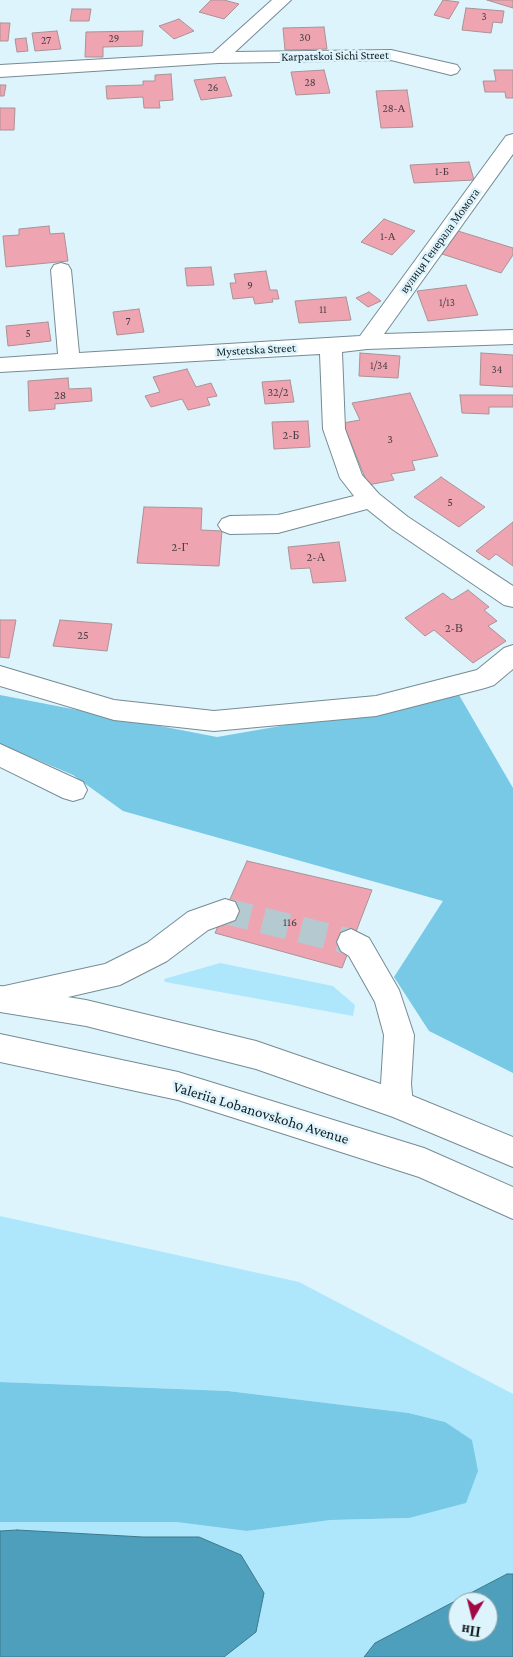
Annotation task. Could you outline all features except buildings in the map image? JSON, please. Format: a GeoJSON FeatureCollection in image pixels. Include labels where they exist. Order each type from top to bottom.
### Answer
{"type":"FeatureCollection","features":[{"type":"Feature","properties":{"kind":"street"},"geometry":{"type":"LineString","coordinates":[[218,58],[282,0]]}},
{"type":"Feature","properties":{"kind":"street","name":"Karpatskoi Sichi Street"},"geometry":{"type":"LineString","coordinates":[[0,71],[218,58],[391,54],[451,69]]}},
{"type":"Feature","properties":{"kind":"street","name":"вулиця Генерала Момота"},"geometry":{"type":"LineString","coordinates":[[367,342],[513,140]]}},
{"type":"Feature","properties":{"kind":"street"},"geometry":{"type":"LineString","coordinates":[[61,270],[69,360]]}},
{"type":"Feature","properties":{"kind":"street","name":"Mystetska Street"},"geometry":{"type":"LineString","coordinates":[[0,364],[331,346],[367,342],[513,337]]}},
{"type":"Feature","properties":{"kind":"street"},"geometry":{"type":"LineString","coordinates":[[331,346],[334,429],[352,478],[371,500],[400,523],[513,598]]}},
{"type":"Feature","properties":{"kind":"street"},"geometry":{"type":"LineString","coordinates":[[230,525],[278,524],[371,500]]}},
{"type":"Feature","properties":{"kind":"street"},"geometry":{"type":"LineString","coordinates":[[0,676],[114,710],[214,721],[376,706],[485,678],[513,656]]}},
{"type":"Feature","properties":{"kind":"street"},"geometry":{"type":"LineString","coordinates":[[0,755],[73,790]]}},
{"type":"Feature","properties":{"kind":"street"},"geometry":{"type":"LineString","coordinates":[[2,999],[110,976],[157,952],[198,921],[225,911]]}},
{"type":"Feature","properties":{"kind":"street"},"geometry":{"type":"LineString","coordinates":[[351,942],[359,947],[388,999],[391,1009],[398,1035],[396,1084],[398,1104]]}},
{"type":"Feature","properties":{"kind":"street"},"geometry":{"type":"LineString","coordinates":[[2,999],[86,1013],[256,1055],[398,1104],[513,1152]]}},
{"type":"Feature","properties":{"kind":"street","name":"Valeriia Lobanovskoho Avenue"},"geometry":{"type":"LineString","coordinates":[[0,1048],[178,1086],[424,1163],[513,1203]]}},
{"type":"Feature","properties":{"kind":"shaded area"},"geometry":{"type":"Polygon","coordinates":[[[0,695],[217,737],[459,695],[513,788],[513,1073],[429,1031],[394,977],[443,901],[123,811],[73,775],[0,744],[0,695]]]}},
{"type":"Feature","properties":{"kind":"shaded area"},"geometry":{"type":"Polygon","coordinates":[[[220,963],[333,986],[355,1005],[353,1016],[165,982],[164,979],[220,963]]]}},
{"type":"Feature","properties":{"kind":"shaded area"},"geometry":{"type":"Polygon","coordinates":[[[0,1216],[299,1282],[513,1394],[513,1574],[507,1574],[473,1592],[448,1592],[448,1605],[376,1643],[364,1657],[224,1657],[256,1632],[264,1593],[241,1555],[199,1537],[143,1537],[17,1530],[0,1531],[0,1522],[176,1522],[247,1531],[331,1520],[409,1518],[445,1422],[409,1413],[228,1391],[0,1382],[0,1216]]]}},
{"type":"Feature","properties":{"kind":"shaded area"},"geometry":{"type":"Polygon","coordinates":[[[0,1382],[228,1391],[409,1413],[445,1422],[472,1440],[478,1471],[466,1503],[409,1518],[331,1520],[247,1531],[176,1522],[0,1522],[0,1382]]]}},
{"type":"Feature","properties":{"kind":"shaded area"},"geometry":{"type":"Polygon","coordinates":[[[17,1530],[143,1537],[199,1537],[241,1555],[264,1593],[256,1632],[224,1657],[0,1657],[0,1531],[17,1530]]]}},
{"type":"Feature","properties":{"kind":"shaded area"},"geometry":{"type":"Polygon","coordinates":[[[507,1574],[513,1574],[513,1657],[364,1657],[375,1643],[448,1605],[448,1642],[498,1642],[498,1592],[473,1592],[507,1574]]]}},
{"type":"Feature","properties":{"kind":"tunnel"},"geometry":{"type":"LineString","coordinates":[[225,911],[351,942]]}}]}
